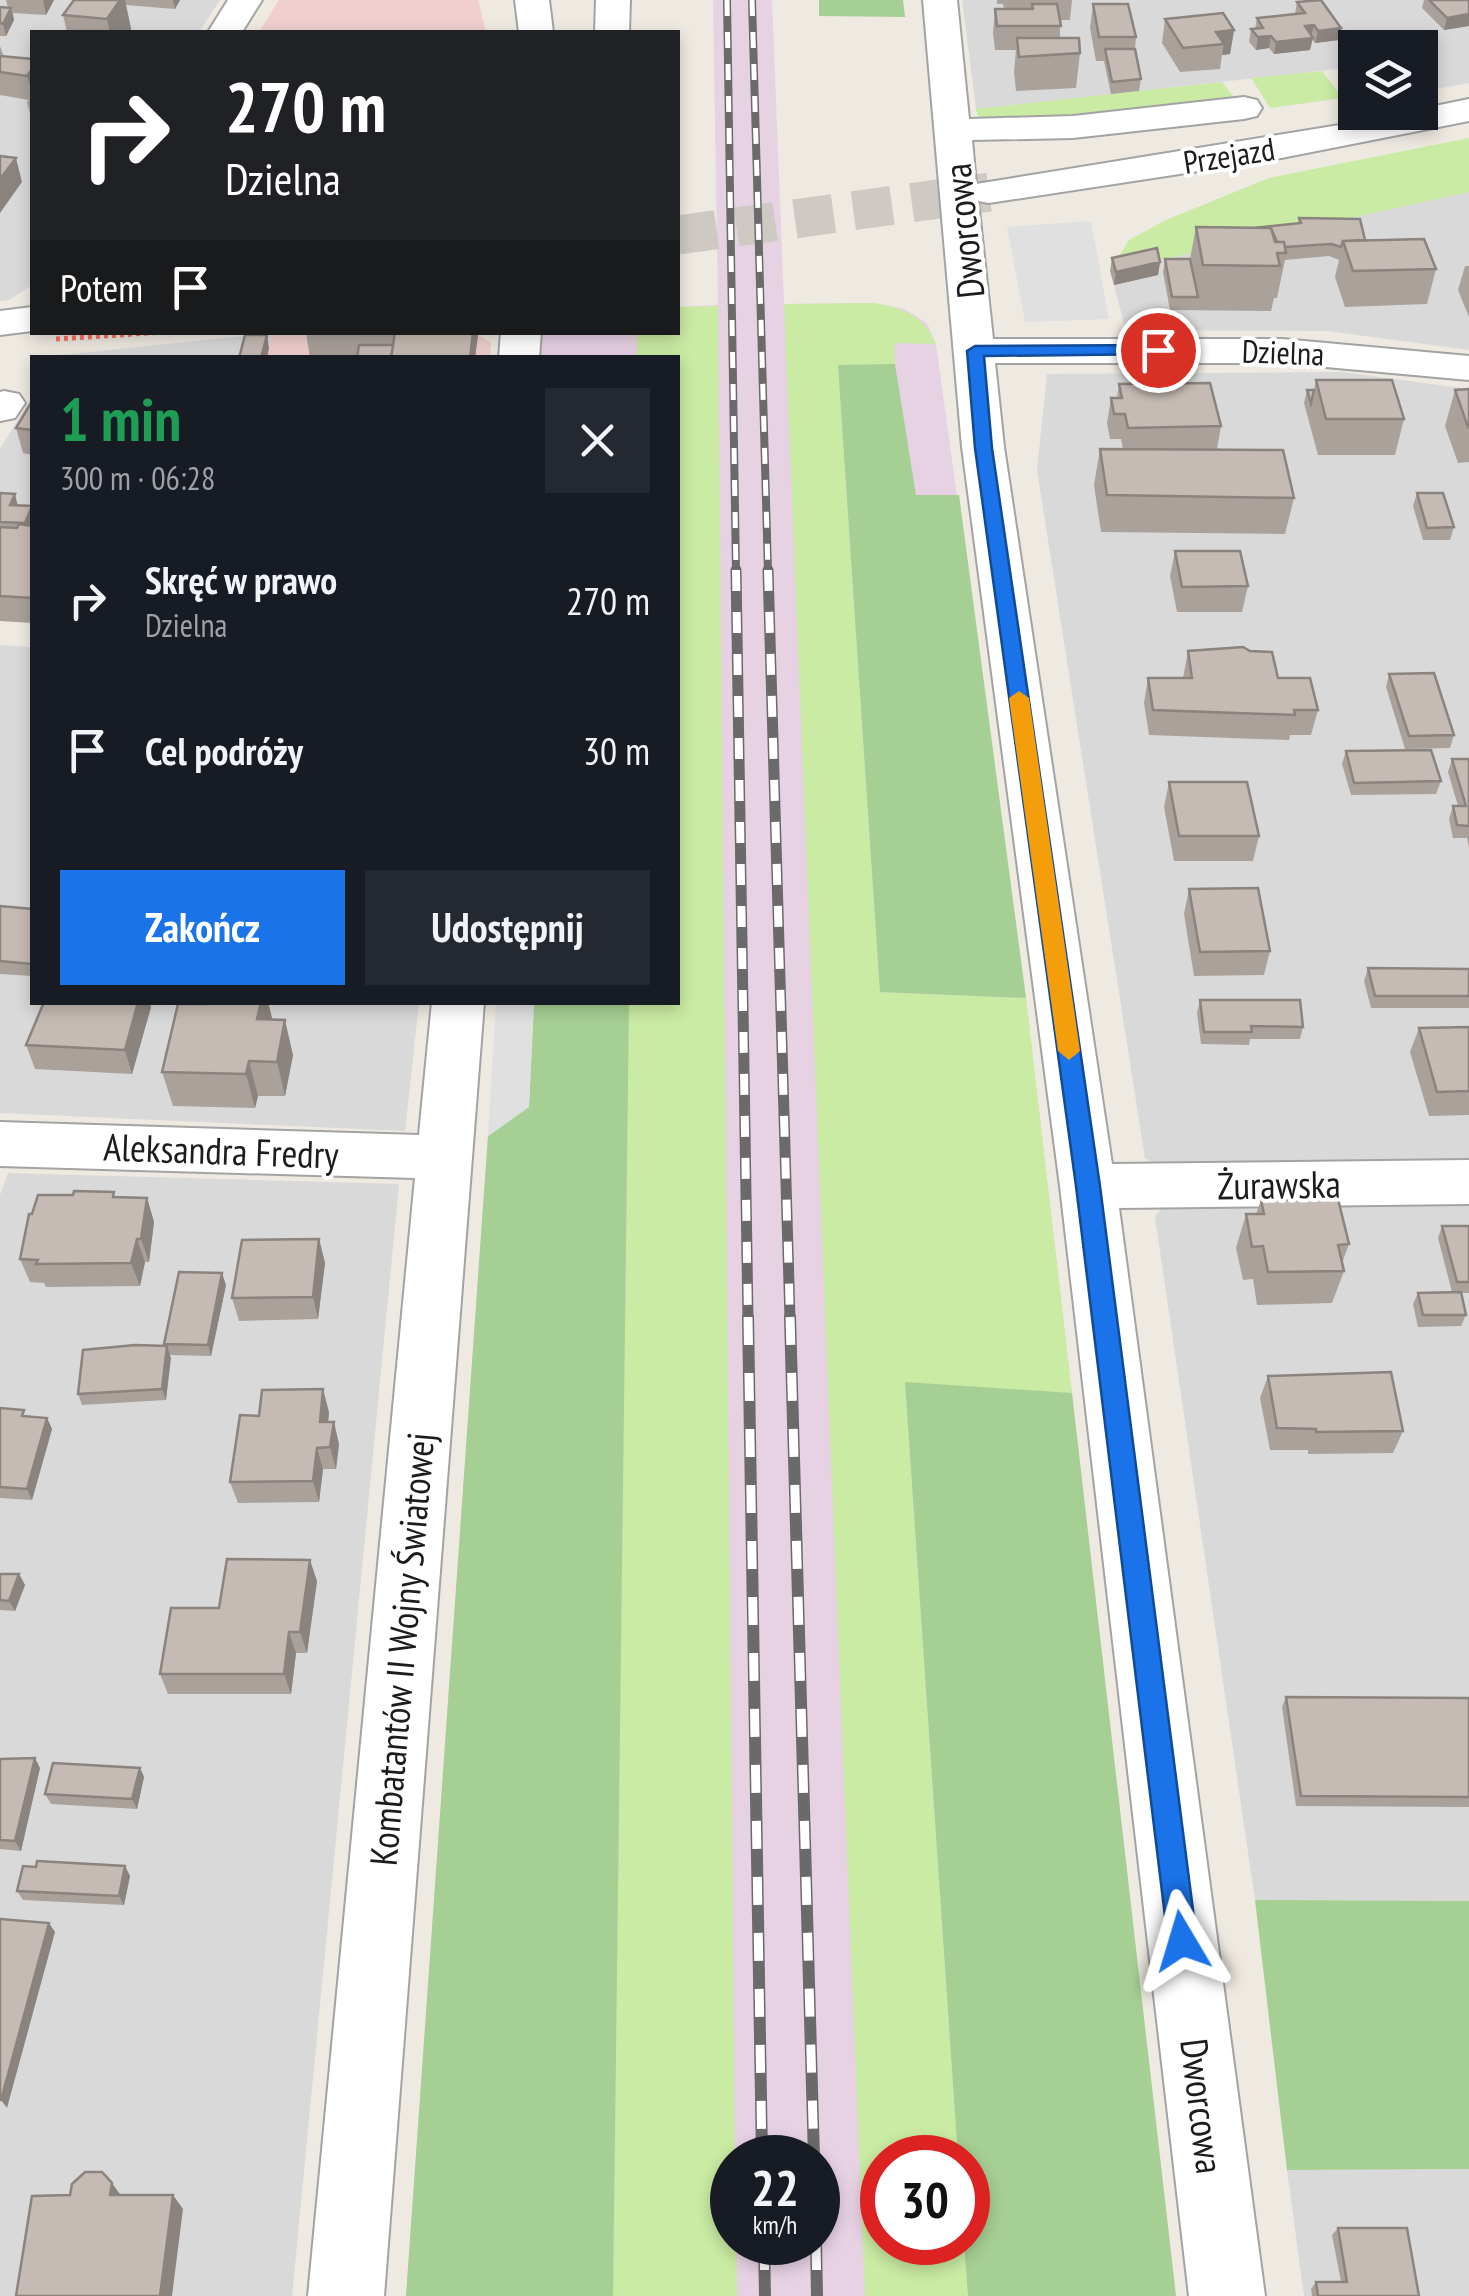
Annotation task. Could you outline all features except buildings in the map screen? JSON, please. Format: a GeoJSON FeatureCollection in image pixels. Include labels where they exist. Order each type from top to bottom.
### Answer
{"type":"FeatureCollection","features":[{"type":"Feature","properties":{"kind":"street"},"geometry":{"type":"LineString","coordinates":[[226,30],[245,0]]}},
{"type":"Feature","properties":{"kind":"street"},"geometry":{"type":"LineString","coordinates":[[532,0],[536,30]]}},
{"type":"Feature","properties":{"kind":"street"},"geometry":{"type":"LineString","coordinates":[[612,30],[614,0]]}},
{"type":"Feature","properties":{"kind":"street","name":"Dworcowa"},"geometry":{"type":"LineString","coordinates":[[940,0],[984,448],[1088,1186],[1227,2296]]}},
{"type":"Feature","properties":{"kind":"street"},"geometry":{"type":"LineString","coordinates":[[952,130],[1073,128],[1244,108]]}},
{"type":"Feature","properties":{"kind":"street","name":"Przejazd"},"geometry":{"type":"LineString","coordinates":[[989,192],[1271,149],[1469,110]]}},
{"type":"Feature","properties":{"kind":"street"},"geometry":{"type":"LineString","coordinates":[[0,323],[30,327]]}},
{"type":"Feature","properties":{"kind":"street","name":"Dzielna"},"geometry":{"type":"LineString","coordinates":[[975,351],[1312,352],[1469,368]]}},
{"type":"Feature","properties":{"kind":"street","name":"Kombatantów II Wojny Światowej"},"geometry":{"type":"LineString","coordinates":[[346,2296],[458,1005]]}},
{"type":"Feature","properties":{"kind":"street","name":"Aleksandra Fredry"},"geometry":{"type":"LineString","coordinates":[[0,1144],[443,1157]]}},
{"type":"Feature","properties":{"kind":"street","name":"Żurawska"},"geometry":{"type":"LineString","coordinates":[[1088,1186],[1469,1182]]}},
{"type":"Feature","properties":{"kind":"shaded area"},"geometry":{"type":"Polygon","coordinates":[[[0,0],[220,0],[200,30],[30,30],[30,286],[9,300],[0,301],[0,0]]]}},
{"type":"Feature","properties":{"kind":"shaded area"},"geometry":{"type":"Polygon","coordinates":[[[279,0],[478,0],[486,30],[260,30],[279,0]]]}},
{"type":"Feature","properties":{"kind":"shaded area"},"geometry":{"type":"Polygon","coordinates":[[[713,0],[772,0],[784,304],[875,303],[904,309],[927,323],[936,344],[1026,998],[1176,2296],[406,2296],[488,1136],[529,1107],[534,1005],[680,1005],[680,355],[535,355],[538,335],[680,335],[680,307],[718,305],[713,0]]]}},
{"type":"Feature","properties":{"kind":"shaded area"},"geometry":{"type":"Polygon","coordinates":[[[962,0],[1469,0],[1469,83],[1438,89],[1438,30],[1338,30],[1338,69],[976,109],[962,0]]]}},
{"type":"Feature","properties":{"kind":"shaded area"},"geometry":{"type":"Polygon","coordinates":[[[1469,192],[1469,350],[1327,331],[1126,330],[1110,271],[1469,192]]]}},
{"type":"Feature","properties":{"kind":"shaded area"},"geometry":{"type":"Polygon","coordinates":[[[1091,221],[1109,319],[1025,322],[1007,227],[1091,221]]]}},
{"type":"Feature","properties":{"kind":"shaded area"},"geometry":{"type":"Polygon","coordinates":[[[253,335],[272,335],[267,355],[61,355],[253,335]]]}},
{"type":"Feature","properties":{"kind":"shaded area"},"geometry":{"type":"Polygon","coordinates":[[[272,335],[479,335],[491,343],[490,355],[268,355],[272,335]]]}},
{"type":"Feature","properties":{"kind":"shaded area"},"geometry":{"type":"Polygon","coordinates":[[[1342,372],[1469,389],[1469,1164],[1160,1167],[1145,1158],[1037,470],[1047,374],[1342,372]]]}},
{"type":"Feature","properties":{"kind":"shaded area"},"geometry":{"type":"Polygon","coordinates":[[[30,399],[30,537],[0,535],[0,449],[30,399]]]}},
{"type":"Feature","properties":{"kind":"shaded area"},"geometry":{"type":"Polygon","coordinates":[[[0,645],[30,647],[30,1005],[419,1005],[405,1131],[0,1113],[0,645]]]}},
{"type":"Feature","properties":{"kind":"shaded area"},"geometry":{"type":"Polygon","coordinates":[[[496,1005],[534,1005],[529,1107],[488,1136],[496,1005]]]}},
{"type":"Feature","properties":{"kind":"shaded area"},"geometry":{"type":"Polygon","coordinates":[[[8,1173],[399,1184],[292,2296],[0,2296],[0,1195],[8,1173]]]}},
{"type":"Feature","properties":{"kind":"shaded area"},"geometry":{"type":"Polygon","coordinates":[[[1469,1200],[1469,1901],[1255,1900],[1155,1217],[1165,1203],[1469,1200]]]}},
{"type":"Feature","properties":{"kind":"shaded area"},"geometry":{"type":"Polygon","coordinates":[[[1469,2169],[1469,2296],[1304,2296],[1287,2170],[1469,2169]]]}},
{"type":"Feature","properties":{"kind":"green space"},"geometry":{"type":"Polygon","coordinates":[[[819,0],[903,0],[905,17],[819,16],[819,0]]]}},
{"type":"Feature","properties":{"kind":"green space"},"geometry":{"type":"Polygon","coordinates":[[[1322,71],[1338,92],[1338,99],[1270,108],[1251,78],[1322,71]]]}},
{"type":"Feature","properties":{"kind":"green space"},"geometry":{"type":"Polygon","coordinates":[[[1222,82],[1233,96],[1228,100],[1078,117],[979,121],[976,109],[1222,82]]]}},
{"type":"Feature","properties":{"kind":"green space"},"geometry":{"type":"Polygon","coordinates":[[[1469,138],[1469,192],[1110,271],[1129,240],[1166,220],[1269,178],[1469,138]]]}},
{"type":"Feature","properties":{"kind":"green space"},"geometry":{"type":"Polygon","coordinates":[[[875,303],[895,308],[925,326],[936,344],[895,343],[895,364],[838,366],[880,992],[1026,998],[1072,1393],[905,1383],[956,2135],[860,2135],[860,2173],[784,304],[875,303]]]}},
{"type":"Feature","properties":{"kind":"green space"},"geometry":{"type":"Polygon","coordinates":[[[718,306],[735,2135],[710,2135],[710,2265],[736,2265],[737,2296],[613,2296],[629,1005],[680,1005],[680,355],[637,355],[637,335],[680,335],[680,307],[718,306]]]}},
{"type":"Feature","properties":{"kind":"green space"},"geometry":{"type":"Polygon","coordinates":[[[895,364],[916,495],[959,495],[1026,998],[880,992],[838,365],[895,364]]]}},
{"type":"Feature","properties":{"kind":"green space"},"geometry":{"type":"Polygon","coordinates":[[[534,1005],[629,1005],[613,2296],[406,2296],[488,1136],[529,1107],[534,1005]]]}},
{"type":"Feature","properties":{"kind":"green space"},"geometry":{"type":"Polygon","coordinates":[[[905,1382],[1072,1393],[1176,2296],[968,2296],[966,2265],[990,2265],[990,2135],[956,2135],[905,1382]]]}},
{"type":"Feature","properties":{"kind":"green space"},"geometry":{"type":"Polygon","coordinates":[[[1255,1900],[1469,1901],[1469,2169],[1287,2170],[1255,1900]]]}},
{"type":"Feature","properties":{"kind":"green space"},"geometry":{"type":"Polygon","coordinates":[[[864,2265],[966,2265],[968,2296],[865,2296],[864,2265]]]}},
{"type":"Feature","properties":{"kind":"tunnel"},"geometry":{"type":"LineString","coordinates":[[680,235],[989,192]]}},
{"type":"Feature","properties":{"kind":"railway"},"geometry":{"type":"LineString","coordinates":[[727,0],[736,572]]}},
{"type":"Feature","properties":{"kind":"railway"},"geometry":{"type":"LineString","coordinates":[[752,0],[768,572]]}},
{"type":"Feature","properties":{"kind":"railway"},"geometry":{"type":"LineString","coordinates":[[736,570],[748,1319]]}},
{"type":"Feature","properties":{"kind":"railway"},"geometry":{"type":"LineString","coordinates":[[768,570],[790,1319]]}},
{"type":"Feature","properties":{"kind":"railway"},"geometry":{"type":"LineString","coordinates":[[748,1317],[762,2135]]}},
{"type":"Feature","properties":{"kind":"railway"},"geometry":{"type":"LineString","coordinates":[[790,1317],[813,2135]]}},
{"type":"Feature","properties":{"kind":"railway"},"geometry":{"type":"LineString","coordinates":[[764,2265],[765,2296]]}},
{"type":"Feature","properties":{"kind":"railway"},"geometry":{"type":"LineString","coordinates":[[816,2265],[817,2296]]}},
{"type":"Feature","properties":{"kind":"slow traffic"},"geometry":{"type":"LineString","coordinates":[[1019,698],[1069,1051]]}},
{"type":"Feature","properties":{"kind":"route"},"geometry":{"type":"LineString","coordinates":[[1158,350],[975,351],[984,448],[1088,1186],[1182,1941]]}}]}
